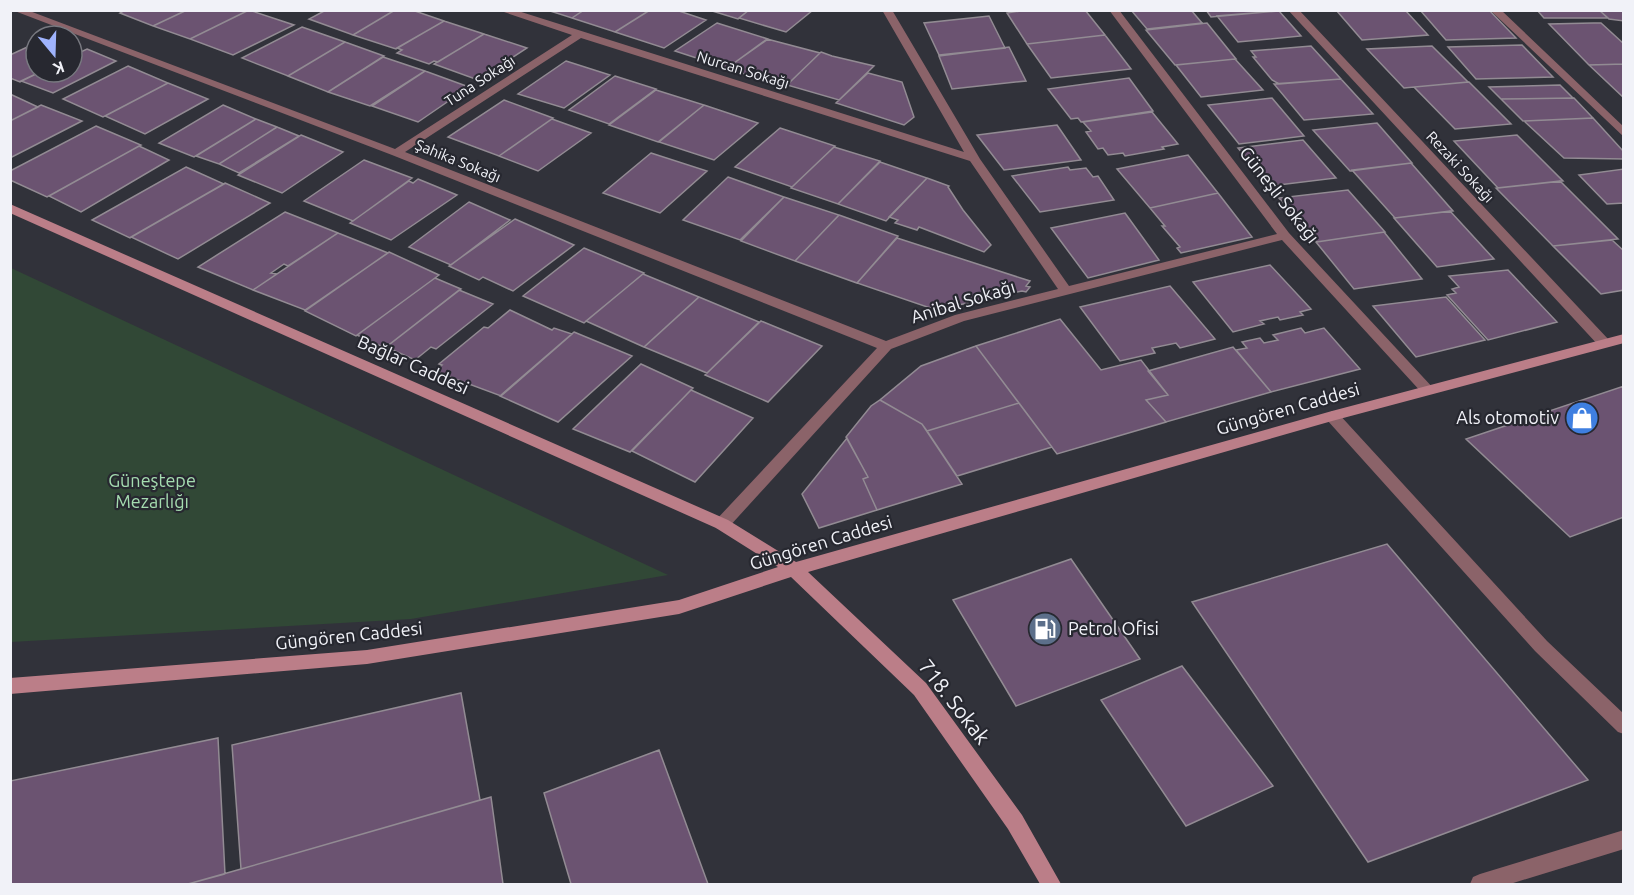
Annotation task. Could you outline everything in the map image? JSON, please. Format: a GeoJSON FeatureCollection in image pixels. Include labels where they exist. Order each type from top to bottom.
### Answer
{"type":"FeatureCollection","features":[{"type":"Feature","properties":{"kind":"street","name":"Şahika Sokağı"},"geometry":{"type":"LineString","coordinates":[[17,10],[396,153],[885,346]]}},
{"type":"Feature","properties":{"kind":"street","name":"Nurcan Sokağı"},"geometry":{"type":"LineString","coordinates":[[503,10],[974,159]]}},
{"type":"Feature","properties":{"kind":"street","name":"Güneşli Sokağı"},"geometry":{"type":"LineString","coordinates":[[1114,10],[1285,236],[1428,390]]}},
{"type":"Feature","properties":{"kind":"street","name":"Rezaki Sokağı"},"geometry":{"type":"LineString","coordinates":[[1293,10],[1604,343]]}},
{"type":"Feature","properties":{"kind":"street"},"geometry":{"type":"LineString","coordinates":[[1495,10],[1623,134]]}},
{"type":"Feature","properties":{"kind":"street"},"geometry":{"type":"LineString","coordinates":[[892,11],[974,159],[1066,291]]}},
{"type":"Feature","properties":{"kind":"street","name":"Tuna Sokağı"},"geometry":{"type":"LineString","coordinates":[[396,153],[579,34]]}},
{"type":"Feature","properties":{"kind":"street","name":"Bağlar Caddesi"},"geometry":{"type":"LineString","coordinates":[[10,208],[722,524],[794,569]]}},
{"type":"Feature","properties":{"kind":"street","name":"Anibal Sokağı"},"geometry":{"type":"LineString","coordinates":[[722,524],[885,346],[960,318],[1285,236]]}},
{"type":"Feature","properties":{"kind":"street","name":"Güngören Caddesi"},"geometry":{"type":"LineString","coordinates":[[10,686],[367,657],[679,607],[794,569],[1428,390],[1623,338]]}},
{"type":"Feature","properties":{"kind":"street"},"geometry":{"type":"LineString","coordinates":[[1332,417],[1541,646],[1623,726]]}},
{"type":"Feature","properties":{"kind":"street","name":"718. Sokak"},"geometry":{"type":"LineString","coordinates":[[794,569],[920,689],[1015,822],[1051,885]]}},
{"type":"Feature","properties":{"kind":"street"},"geometry":{"type":"LineString","coordinates":[[1480,885],[1623,839]]}},
{"type":"Feature","properties":{"kind":"green space","name":"Güneştepe Mezarlığı"},"geometry":{"type":"Polygon","coordinates":[[[11,268],[668,575],[411,619],[11,642],[11,268]]]}},
{"type":"Feature","properties":{"kind":"building"},"geometry":{"type":"Polygon","coordinates":[[[125,10],[187,10],[153,26],[120,13],[125,10]]]}},
{"type":"Feature","properties":{"kind":"building"},"geometry":{"type":"Polygon","coordinates":[[[187,10],[249,10],[190,39],[153,26],[187,10]]]}},
{"type":"Feature","properties":{"kind":"building"},"geometry":{"type":"Polygon","coordinates":[[[249,10],[294,25],[233,55],[190,39],[249,10]]]}},
{"type":"Feature","properties":{"kind":"building"},"geometry":{"type":"Polygon","coordinates":[[[326,10],[395,10],[353,35],[309,19],[326,10]]]}},
{"type":"Feature","properties":{"kind":"building"},"geometry":{"type":"Polygon","coordinates":[[[395,10],[412,10],[444,21],[396,49],[353,35],[395,10]]]}},
{"type":"Feature","properties":{"kind":"building"},"geometry":{"type":"Polygon","coordinates":[[[547,10],[584,10],[572,18],[547,10]]]}},
{"type":"Feature","properties":{"kind":"building"},"geometry":{"type":"Polygon","coordinates":[[[584,10],[650,10],[615,32],[572,18],[584,10]]]}},
{"type":"Feature","properties":{"kind":"building"},"geometry":{"type":"Polygon","coordinates":[[[650,10],[676,10],[706,20],[664,48],[615,32],[650,10]]]}},
{"type":"Feature","properties":{"kind":"building"},"geometry":{"type":"Polygon","coordinates":[[[709,10],[749,10],[738,19],[709,10]]]}},
{"type":"Feature","properties":{"kind":"building"},"geometry":{"type":"Polygon","coordinates":[[[749,10],[813,10],[786,32],[739,18],[749,10]]]}},
{"type":"Feature","properties":{"kind":"building"},"geometry":{"type":"Polygon","coordinates":[[[1027,10],[1085,10],[1105,35],[1027,44],[1007,13],[1027,10]]]}},
{"type":"Feature","properties":{"kind":"building"},"geometry":{"type":"Polygon","coordinates":[[[1131,10],[1191,10],[1202,23],[1147,29],[1131,10]]]}},
{"type":"Feature","properties":{"kind":"building"},"geometry":{"type":"Polygon","coordinates":[[[1206,10],[1278,10],[1279,11],[1211,17],[1206,10]]]}},
{"type":"Feature","properties":{"kind":"building"},"geometry":{"type":"Polygon","coordinates":[[[1336,10],[1405,10],[1428,35],[1362,40],[1336,10]]]}},
{"type":"Feature","properties":{"kind":"building"},"geometry":{"type":"Polygon","coordinates":[[[1420,10],[1489,10],[1516,38],[1446,40],[1420,10]]]}},
{"type":"Feature","properties":{"kind":"building"},"geometry":{"type":"Polygon","coordinates":[[[1537,10],[1599,10],[1608,18],[1544,18],[1537,10]]]}},
{"type":"Feature","properties":{"kind":"building"},"geometry":{"type":"Polygon","coordinates":[[[1599,10],[1624,10],[1624,21],[1609,19],[1599,10]]]}},
{"type":"Feature","properties":{"kind":"building"},"geometry":{"type":"Polygon","coordinates":[[[1279,11],[1301,36],[1238,42],[1217,16],[1279,11]]]}},
{"type":"Feature","properties":{"kind":"building"},"geometry":{"type":"Polygon","coordinates":[[[989,16],[1005,48],[939,55],[924,23],[989,16]]]}},
{"type":"Feature","properties":{"kind":"building"},"geometry":{"type":"Polygon","coordinates":[[[444,21],[484,34],[438,62],[434,61],[429,64],[397,53],[402,50],[397,48],[444,21]]]}},
{"type":"Feature","properties":{"kind":"building"},"geometry":{"type":"Polygon","coordinates":[[[717,23],[768,39],[727,68],[675,51],[717,23]]]}},
{"type":"Feature","properties":{"kind":"building"},"geometry":{"type":"Polygon","coordinates":[[[1207,23],[1236,59],[1175,65],[1146,30],[1207,23]]]}},
{"type":"Feature","properties":{"kind":"building"},"geometry":{"type":"Polygon","coordinates":[[[1601,23],[1624,44],[1624,64],[1589,65],[1549,24],[1601,23]]]}},
{"type":"Feature","properties":{"kind":"building"},"geometry":{"type":"Polygon","coordinates":[[[302,27],[345,42],[288,76],[242,58],[302,27]]]}},
{"type":"Feature","properties":{"kind":"building"},"geometry":{"type":"Polygon","coordinates":[[[484,34],[527,48],[478,80],[434,64],[484,34]]]}},
{"type":"Feature","properties":{"kind":"building"},"geometry":{"type":"Polygon","coordinates":[[[1105,35],[1131,69],[1051,78],[1027,44],[1105,35]]]}},
{"type":"Feature","properties":{"kind":"building"},"geometry":{"type":"Polygon","coordinates":[[[767,39],[820,53],[787,85],[726,69],[767,39]]]}},
{"type":"Feature","properties":{"kind":"building"},"geometry":{"type":"Polygon","coordinates":[[[345,42],[384,56],[328,92],[288,76],[345,42]]]}},
{"type":"Feature","properties":{"kind":"building"},"geometry":{"type":"Polygon","coordinates":[[[1522,45],[1553,77],[1476,79],[1448,47],[1522,45]]]}},
{"type":"Feature","properties":{"kind":"building"},"geometry":{"type":"Polygon","coordinates":[[[1311,46],[1341,79],[1279,84],[1272,80],[1253,57],[1256,57],[1251,51],[1311,46]]]}},
{"type":"Feature","properties":{"kind":"building"},"geometry":{"type":"Polygon","coordinates":[[[1432,46],[1468,82],[1404,88],[1367,49],[1432,46]]]}},
{"type":"Feature","properties":{"kind":"building"},"geometry":{"type":"Polygon","coordinates":[[[1009,47],[1026,81],[952,89],[939,56],[1009,47]]]}},
{"type":"Feature","properties":{"kind":"building"},"geometry":{"type":"Polygon","coordinates":[[[24,49],[24,80],[20,82],[10,78],[10,55],[24,49]]]}},
{"type":"Feature","properties":{"kind":"building"},"geometry":{"type":"Polygon","coordinates":[[[87,49],[116,61],[84,77],[84,50],[87,49]]]}},
{"type":"Feature","properties":{"kind":"building"},"geometry":{"type":"Polygon","coordinates":[[[821,52],[874,66],[839,100],[787,85],[821,52]]]}},
{"type":"Feature","properties":{"kind":"building"},"geometry":{"type":"Polygon","coordinates":[[[383,57],[425,71],[370,106],[328,92],[383,57]]]}},
{"type":"Feature","properties":{"kind":"building"},"geometry":{"type":"Polygon","coordinates":[[[1235,59],[1263,90],[1201,97],[1176,65],[1235,59]]]}},
{"type":"Feature","properties":{"kind":"building"},"geometry":{"type":"Polygon","coordinates":[[[566,61],[610,75],[564,108],[518,94],[566,61]]]}},
{"type":"Feature","properties":{"kind":"building"},"geometry":{"type":"Polygon","coordinates":[[[1624,64],[1624,98],[1589,65],[1624,64]]]}},
{"type":"Feature","properties":{"kind":"building"},"geometry":{"type":"Polygon","coordinates":[[[128,66],[168,83],[103,117],[63,99],[128,66]]]}},
{"type":"Feature","properties":{"kind":"building"},"geometry":{"type":"Polygon","coordinates":[[[425,71],[469,87],[418,122],[372,106],[425,71]]]}},
{"type":"Feature","properties":{"kind":"building"},"geometry":{"type":"Polygon","coordinates":[[[868,73],[902,82],[914,117],[904,125],[836,103],[868,73]]]}},
{"type":"Feature","properties":{"kind":"building"},"geometry":{"type":"Polygon","coordinates":[[[615,76],[656,89],[609,124],[569,110],[615,76]]]}},
{"type":"Feature","properties":{"kind":"building"},"geometry":{"type":"Polygon","coordinates":[[[1129,78],[1153,111],[1081,122],[1078,118],[1071,119],[1048,89],[1129,78]]]}},
{"type":"Feature","properties":{"kind":"building"},"geometry":{"type":"Polygon","coordinates":[[[1341,79],[1373,114],[1304,120],[1274,84],[1341,79]]]}},
{"type":"Feature","properties":{"kind":"building"},"geometry":{"type":"Polygon","coordinates":[[[1469,82],[1511,124],[1455,129],[1414,87],[1469,82]]]}},
{"type":"Feature","properties":{"kind":"building"},"geometry":{"type":"Polygon","coordinates":[[[168,83],[208,99],[145,134],[105,116],[168,83]]]}},
{"type":"Feature","properties":{"kind":"building"},"geometry":{"type":"Polygon","coordinates":[[[29,84],[71,84],[53,93],[29,84]]]}},
{"type":"Feature","properties":{"kind":"building"},"geometry":{"type":"Polygon","coordinates":[[[1560,85],[1573,98],[1501,99],[1489,87],[1560,85]]]}},
{"type":"Feature","properties":{"kind":"building"},"geometry":{"type":"Polygon","coordinates":[[[656,90],[704,105],[658,142],[609,125],[656,90]]]}},
{"type":"Feature","properties":{"kind":"building"},"geometry":{"type":"Polygon","coordinates":[[[10,94],[38,107],[10,121],[10,94]]]}},
{"type":"Feature","properties":{"kind":"building"},"geometry":{"type":"Polygon","coordinates":[[[1272,98],[1304,136],[1239,144],[1208,105],[1272,98]]]}},
{"type":"Feature","properties":{"kind":"building"},"geometry":{"type":"Polygon","coordinates":[[[1574,98],[1593,118],[1523,121],[1501,99],[1574,98]]]}},
{"type":"Feature","properties":{"kind":"building"},"geometry":{"type":"Polygon","coordinates":[[[504,100],[553,118],[499,156],[448,137],[504,100]]]}},
{"type":"Feature","properties":{"kind":"building"},"geometry":{"type":"Polygon","coordinates":[[[41,105],[82,121],[10,158],[10,121],[41,105]]]}},
{"type":"Feature","properties":{"kind":"building"},"geometry":{"type":"Polygon","coordinates":[[[223,105],[256,119],[194,157],[159,143],[223,105]]]}},
{"type":"Feature","properties":{"kind":"building"},"geometry":{"type":"Polygon","coordinates":[[[704,105],[758,123],[714,160],[659,142],[704,105]]]}},
{"type":"Feature","properties":{"kind":"building"},"geometry":{"type":"Polygon","coordinates":[[[1152,112],[1178,144],[1125,156],[1123,153],[1108,155],[1103,148],[1098,149],[1086,132],[1091,131],[1083,122],[1152,112]]]}},
{"type":"Feature","properties":{"kind":"building"},"geometry":{"type":"Polygon","coordinates":[[[1593,118],[1624,152],[1624,159],[1564,158],[1524,121],[1593,118]]]}},
{"type":"Feature","properties":{"kind":"building"},"geometry":{"type":"Polygon","coordinates":[[[256,119],[277,127],[219,164],[196,156],[256,119]]]}},
{"type":"Feature","properties":{"kind":"building"},"geometry":{"type":"Polygon","coordinates":[[[552,119],[591,133],[538,171],[499,156],[552,119]]]}},
{"type":"Feature","properties":{"kind":"building"},"geometry":{"type":"Polygon","coordinates":[[[1377,123],[1412,163],[1350,171],[1313,130],[1377,123]]]}},
{"type":"Feature","properties":{"kind":"building"},"geometry":{"type":"Polygon","coordinates":[[[1057,125],[1081,160],[1004,170],[977,135],[1057,125]]]}},
{"type":"Feature","properties":{"kind":"building"},"geometry":{"type":"Polygon","coordinates":[[[96,126],[141,145],[47,197],[10,180],[10,171],[96,126]]]}},
{"type":"Feature","properties":{"kind":"building"},"geometry":{"type":"Polygon","coordinates":[[[277,127],[299,136],[239,173],[219,164],[277,127]]]}},
{"type":"Feature","properties":{"kind":"building"},"geometry":{"type":"Polygon","coordinates":[[[780,128],[835,146],[792,187],[735,167],[780,128]]]}},
{"type":"Feature","properties":{"kind":"building"},"geometry":{"type":"Polygon","coordinates":[[[301,135],[343,152],[282,193],[238,175],[301,135]]]}},
{"type":"Feature","properties":{"kind":"building"},"geometry":{"type":"Polygon","coordinates":[[[1517,135],[1563,181],[1498,188],[1454,141],[1517,135]]]}},
{"type":"Feature","properties":{"kind":"building"},"geometry":{"type":"Polygon","coordinates":[[[1303,140],[1336,178],[1270,186],[1238,148],[1303,140]]]}},
{"type":"Feature","properties":{"kind":"building"},"geometry":{"type":"Polygon","coordinates":[[[139,146],[169,160],[81,212],[49,196],[139,146]]]}},
{"type":"Feature","properties":{"kind":"building"},"geometry":{"type":"Polygon","coordinates":[[[834,147],[880,161],[838,204],[791,188],[834,147]]]}},
{"type":"Feature","properties":{"kind":"building"},"geometry":{"type":"Polygon","coordinates":[[[651,153],[707,171],[660,213],[603,193],[651,153]]]}},
{"type":"Feature","properties":{"kind":"building"},"geometry":{"type":"Polygon","coordinates":[[[1188,155],[1218,193],[1150,208],[1117,169],[1188,155]]]}},
{"type":"Feature","properties":{"kind":"building"},"geometry":{"type":"Polygon","coordinates":[[[364,160],[412,178],[353,221],[304,201],[364,160]]]}},
{"type":"Feature","properties":{"kind":"building"},"geometry":{"type":"Polygon","coordinates":[[[880,162],[927,178],[886,221],[838,204],[880,162]]]}},
{"type":"Feature","properties":{"kind":"building"},"geometry":{"type":"Polygon","coordinates":[[[1411,163],[1453,211],[1395,218],[1352,170],[1411,163]]]}},
{"type":"Feature","properties":{"kind":"building"},"geometry":{"type":"Polygon","coordinates":[[[186,167],[224,184],[130,238],[92,220],[186,167]]]}},
{"type":"Feature","properties":{"kind":"building"},"geometry":{"type":"Polygon","coordinates":[[[1068,167],[1070,170],[1086,168],[1093,177],[1098,176],[1114,200],[1040,212],[1012,176],[1068,167]]]}},
{"type":"Feature","properties":{"kind":"building"},"geometry":{"type":"Polygon","coordinates":[[[1624,169],[1624,203],[1607,204],[1579,175],[1624,169]]]}},
{"type":"Feature","properties":{"kind":"building"},"geometry":{"type":"Polygon","coordinates":[[[728,177],[784,197],[740,240],[683,220],[728,177]]]}},
{"type":"Feature","properties":{"kind":"building"},"geometry":{"type":"Polygon","coordinates":[[[927,178],[949,186],[963,210],[991,245],[984,252],[919,227],[917,230],[895,223],[898,220],[889,217],[927,178]]]}},
{"type":"Feature","properties":{"kind":"building"},"geometry":{"type":"Polygon","coordinates":[[[418,179],[457,195],[391,240],[350,223],[409,181],[413,183],[418,179]]]}},
{"type":"Feature","properties":{"kind":"building"},"geometry":{"type":"Polygon","coordinates":[[[1560,181],[1618,239],[1553,246],[1496,188],[1560,181]]]}},
{"type":"Feature","properties":{"kind":"building"},"geometry":{"type":"Polygon","coordinates":[[[225,183],[270,203],[178,259],[131,237],[225,183]]]}},
{"type":"Feature","properties":{"kind":"building"},"geometry":{"type":"Polygon","coordinates":[[[1348,190],[1385,232],[1317,242],[1279,198],[1348,190]]]}},
{"type":"Feature","properties":{"kind":"building"},"geometry":{"type":"Polygon","coordinates":[[[1218,193],[1252,237],[1181,253],[1177,248],[1180,247],[1150,208],[1218,193]]]}},
{"type":"Feature","properties":{"kind":"building"},"geometry":{"type":"Polygon","coordinates":[[[784,197],[839,215],[795,261],[741,241],[784,197]]]}},
{"type":"Feature","properties":{"kind":"building"},"geometry":{"type":"Polygon","coordinates":[[[469,202],[510,220],[451,265],[409,247],[469,202]]]}},
{"type":"Feature","properties":{"kind":"building"},"geometry":{"type":"Polygon","coordinates":[[[1450,211],[1494,259],[1437,267],[1394,218],[1450,211]]]}},
{"type":"Feature","properties":{"kind":"building"},"geometry":{"type":"Polygon","coordinates":[[[285,212],[338,233],[288,266],[284,264],[271,273],[277,274],[253,290],[198,267],[285,212]]]}},
{"type":"Feature","properties":{"kind":"building"},"geometry":{"type":"Polygon","coordinates":[[[1125,213],[1159,260],[1088,278],[1051,228],[1125,213]]]}},
{"type":"Feature","properties":{"kind":"building"},"geometry":{"type":"Polygon","coordinates":[[[839,215],[898,236],[857,283],[795,261],[839,215]]]}},
{"type":"Feature","properties":{"kind":"building"},"geometry":{"type":"Polygon","coordinates":[[[515,219],[574,245],[513,291],[483,277],[479,280],[449,266],[515,219]]]}},
{"type":"Feature","properties":{"kind":"building"},"geometry":{"type":"Polygon","coordinates":[[[1384,232],[1422,279],[1354,289],[1316,242],[1384,232]]]}},
{"type":"Feature","properties":{"kind":"building"},"geometry":{"type":"Polygon","coordinates":[[[338,233],[388,253],[305,310],[253,290],[338,233]]]}},
{"type":"Feature","properties":{"kind":"building"},"geometry":{"type":"Polygon","coordinates":[[[897,238],[1030,281],[1026,286],[1030,287],[1026,292],[936,310],[857,283],[897,238]]]}},
{"type":"Feature","properties":{"kind":"building"},"geometry":{"type":"Polygon","coordinates":[[[1612,240],[1624,251],[1624,290],[1601,294],[1553,246],[1612,240]]]}},
{"type":"Feature","properties":{"kind":"building"},"geometry":{"type":"Polygon","coordinates":[[[584,248],[644,273],[584,323],[523,296],[584,248]]]}},
{"type":"Feature","properties":{"kind":"building"},"geometry":{"type":"Polygon","coordinates":[[[389,252],[439,275],[356,336],[305,311],[389,252]]]}},
{"type":"Feature","properties":{"kind":"building"},"geometry":{"type":"Polygon","coordinates":[[[1270,265],[1311,309],[1300,312],[1303,315],[1260,321],[1264,324],[1233,332],[1193,282],[1270,265]]]}},
{"type":"Feature","properties":{"kind":"building"},"geometry":{"type":"Polygon","coordinates":[[[1508,270],[1557,322],[1488,340],[1447,295],[1456,293],[1452,289],[1459,287],[1449,276],[1508,270]]]}},
{"type":"Feature","properties":{"kind":"building"},"geometry":{"type":"Polygon","coordinates":[[[643,274],[699,297],[644,347],[586,321],[643,274]]]}},
{"type":"Feature","properties":{"kind":"building"},"geometry":{"type":"Polygon","coordinates":[[[435,278],[461,289],[385,348],[357,335],[435,278]]]}},
{"type":"Feature","properties":{"kind":"building"},"geometry":{"type":"Polygon","coordinates":[[[1170,286],[1215,339],[1180,348],[1176,343],[1152,348],[1155,353],[1120,361],[1080,307],[1170,286]]]}},
{"type":"Feature","properties":{"kind":"building"},"geometry":{"type":"Polygon","coordinates":[[[459,290],[493,304],[436,349],[431,347],[415,360],[386,347],[459,290]]]}},
{"type":"Feature","properties":{"kind":"building"},"geometry":{"type":"Polygon","coordinates":[[[699,297],[759,322],[707,373],[644,347],[699,297]]]}},
{"type":"Feature","properties":{"kind":"building"},"geometry":{"type":"Polygon","coordinates":[[[1446,297],[1485,340],[1416,357],[1373,306],[1446,297]]]}},
{"type":"Feature","properties":{"kind":"building"},"geometry":{"type":"Polygon","coordinates":[[[510,310],[552,330],[554,328],[572,334],[501,396],[434,371],[442,365],[439,364],[484,327],[488,328],[510,310]]]}},
{"type":"Feature","properties":{"kind":"building"},"geometry":{"type":"Polygon","coordinates":[[[1060,319],[1101,370],[1141,360],[1168,395],[1146,400],[1166,422],[1057,454],[976,346],[1060,319]]]}},
{"type":"Feature","properties":{"kind":"building"},"geometry":{"type":"Polygon","coordinates":[[[761,321],[822,346],[768,402],[705,375],[761,321]]]}},
{"type":"Feature","properties":{"kind":"building"},"geometry":{"type":"Polygon","coordinates":[[[1301,328],[1305,333],[1324,328],[1360,369],[1271,392],[1236,350],[1247,348],[1242,342],[1260,338],[1264,343],[1278,340],[1273,335],[1301,328]]]}},
{"type":"Feature","properties":{"kind":"building"},"geometry":{"type":"Polygon","coordinates":[[[574,332],[632,356],[558,422],[500,396],[574,332]]]}},
{"type":"Feature","properties":{"kind":"building"},"geometry":{"type":"Polygon","coordinates":[[[976,346],[1019,403],[927,431],[922,424],[880,400],[921,366],[976,346]]]}},
{"type":"Feature","properties":{"kind":"building"},"geometry":{"type":"Polygon","coordinates":[[[1233,347],[1271,392],[1166,422],[1146,400],[1168,395],[1148,371],[1233,347]]]}},
{"type":"Feature","properties":{"kind":"building"},"geometry":{"type":"Polygon","coordinates":[[[641,364],[693,388],[630,452],[573,429],[641,364]]]}},
{"type":"Feature","properties":{"kind":"building"},"geometry":{"type":"Polygon","coordinates":[[[1624,386],[1624,517],[1570,537],[1466,439],[1624,386]]]}},
{"type":"Feature","properties":{"kind":"building"},"geometry":{"type":"Polygon","coordinates":[[[691,390],[753,418],[695,482],[632,451],[691,390]]]}},
{"type":"Feature","properties":{"kind":"building"},"geometry":{"type":"Polygon","coordinates":[[[880,400],[922,424],[962,484],[877,510],[863,479],[868,477],[846,437],[871,406],[880,400]]]}},
{"type":"Feature","properties":{"kind":"building"},"geometry":{"type":"Polygon","coordinates":[[[1019,403],[1052,447],[957,476],[927,431],[1019,403]]]}},
{"type":"Feature","properties":{"kind":"building"},"geometry":{"type":"Polygon","coordinates":[[[847,438],[868,477],[863,479],[877,510],[819,528],[802,494],[847,438]]]}},
{"type":"Feature","properties":{"kind":"building"},"geometry":{"type":"Polygon","coordinates":[[[1387,544],[1588,780],[1368,862],[1192,602],[1387,544]]]}},
{"type":"Feature","properties":{"kind":"building"},"geometry":{"type":"Polygon","coordinates":[[[1071,559],[1140,659],[1016,706],[953,600],[1071,559]]]}},
{"type":"Feature","properties":{"kind":"building"},"geometry":{"type":"Polygon","coordinates":[[[1182,666],[1273,786],[1186,826],[1101,700],[1182,666]]]}},
{"type":"Feature","properties":{"kind":"building"},"geometry":{"type":"Polygon","coordinates":[[[461,693],[480,800],[241,869],[232,745],[461,693]]]}},
{"type":"Feature","properties":{"kind":"building"},"geometry":{"type":"Polygon","coordinates":[[[218,738],[225,874],[188,884],[10,884],[10,781],[218,738]]]}},
{"type":"Feature","properties":{"kind":"building"},"geometry":{"type":"Polygon","coordinates":[[[659,750],[708,884],[571,884],[544,793],[659,750]]]}},
{"type":"Feature","properties":{"kind":"building"},"geometry":{"type":"Polygon","coordinates":[[[491,797],[503,884],[188,884],[241,869],[491,797]]]}},
{"type":"Feature","properties":{"kind":"place","name":"Als otomotiv"},"geometry":{"type":"Point","coordinates":[1582,418]}},
{"type":"Feature","properties":{"kind":"place","name":"Petrol Ofisi"},"geometry":{"type":"Point","coordinates":[1045,629]}}]}
